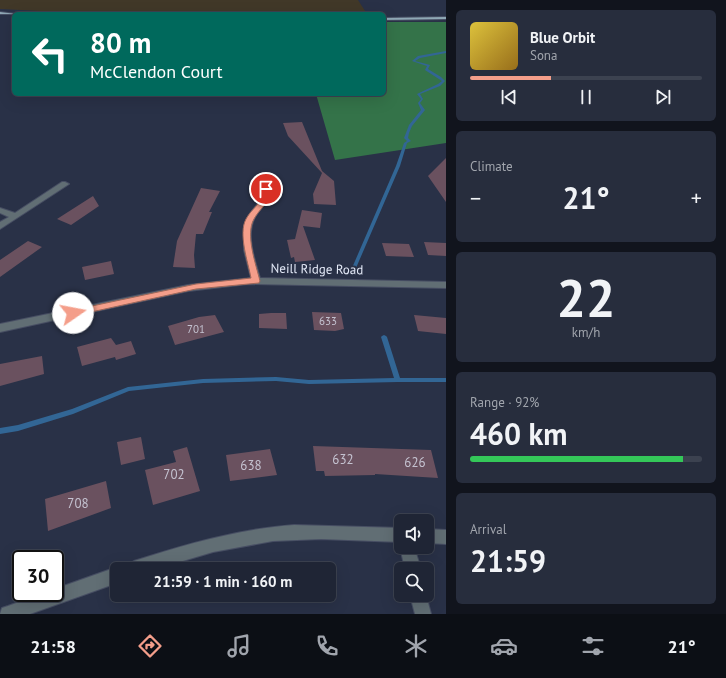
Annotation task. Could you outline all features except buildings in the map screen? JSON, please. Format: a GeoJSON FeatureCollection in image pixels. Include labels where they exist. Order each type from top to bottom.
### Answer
{"type":"FeatureCollection","features":[{"type":"Feature","properties":{"kind":"main road"},"geometry":{"type":"LineString","coordinates":[[0,14],[12,14]]}},
{"type":"Feature","properties":{"kind":"main road"},"geometry":{"type":"LineString","coordinates":[[386,18],[446,18]]}},
{"type":"Feature","properties":{"kind":"street"},"geometry":{"type":"LineString","coordinates":[[0,226],[65,184]]}},
{"type":"Feature","properties":{"kind":"street"},"geometry":{"type":"LineString","coordinates":[[256,281],[248,248],[247,229],[250,220],[264,201],[266,189]]}},
{"type":"Feature","properties":{"kind":"street"},"geometry":{"type":"LineString","coordinates":[[0,210],[16,216]]}},
{"type":"Feature","properties":{"kind":"street","name":"Neill Ridge Road"},"geometry":{"type":"LineString","coordinates":[[0,328],[194,287],[256,281],[446,285]]}},
{"type":"Feature","properties":{"kind":"street"},"geometry":{"type":"LineString","coordinates":[[155,562],[217,543],[294,532],[394,536]]}},
{"type":"Feature","properties":{"kind":"street"},"geometry":{"type":"LineString","coordinates":[[434,536],[446,537]]}},
{"type":"Feature","properties":{"kind":"street"},"geometry":{"type":"LineString","coordinates":[[8,614],[110,578]]}},
{"type":"Feature","properties":{"kind":"street"},"geometry":{"type":"LineString","coordinates":[[420,602],[423,614]]}},
{"type":"Feature","properties":{"kind":"shaded area"},"geometry":{"type":"Polygon","coordinates":[[[0,0],[358,0],[366,12],[84,12],[0,9],[0,0]]]}},
{"type":"Feature","properties":{"kind":"green space"},"geometry":{"type":"Polygon","coordinates":[[[386,22],[446,22],[446,143],[335,160],[317,96],[386,96],[386,22]]]}},
{"type":"Feature","properties":{"kind":"waterway"},"geometry":{"type":"LineString","coordinates":[[354,268],[398,166],[406,143],[409,141],[406,138],[407,133],[411,125],[423,110],[419,103],[422,99],[418,94],[439,85],[444,81],[426,69],[429,66],[413,61],[419,57],[446,52]]}},
{"type":"Feature","properties":{"kind":"waterway"},"geometry":{"type":"LineString","coordinates":[[384,337],[398,380]]}},
{"type":"Feature","properties":{"kind":"waterway"},"geometry":{"type":"LineString","coordinates":[[0,431],[18,428],[73,411],[128,389],[203,381],[276,379],[309,382],[398,380]]}},
{"type":"Feature","properties":{"kind":"waterway"},"geometry":{"type":"LineString","coordinates":[[398,380],[446,380]]}},
{"type":"Feature","properties":{"kind":"route"},"geometry":{"type":"LineString","coordinates":[[73,313],[196,286],[248,280],[256,281],[248,248],[247,229],[254,213],[261,206],[266,197],[266,189]]}}]}
